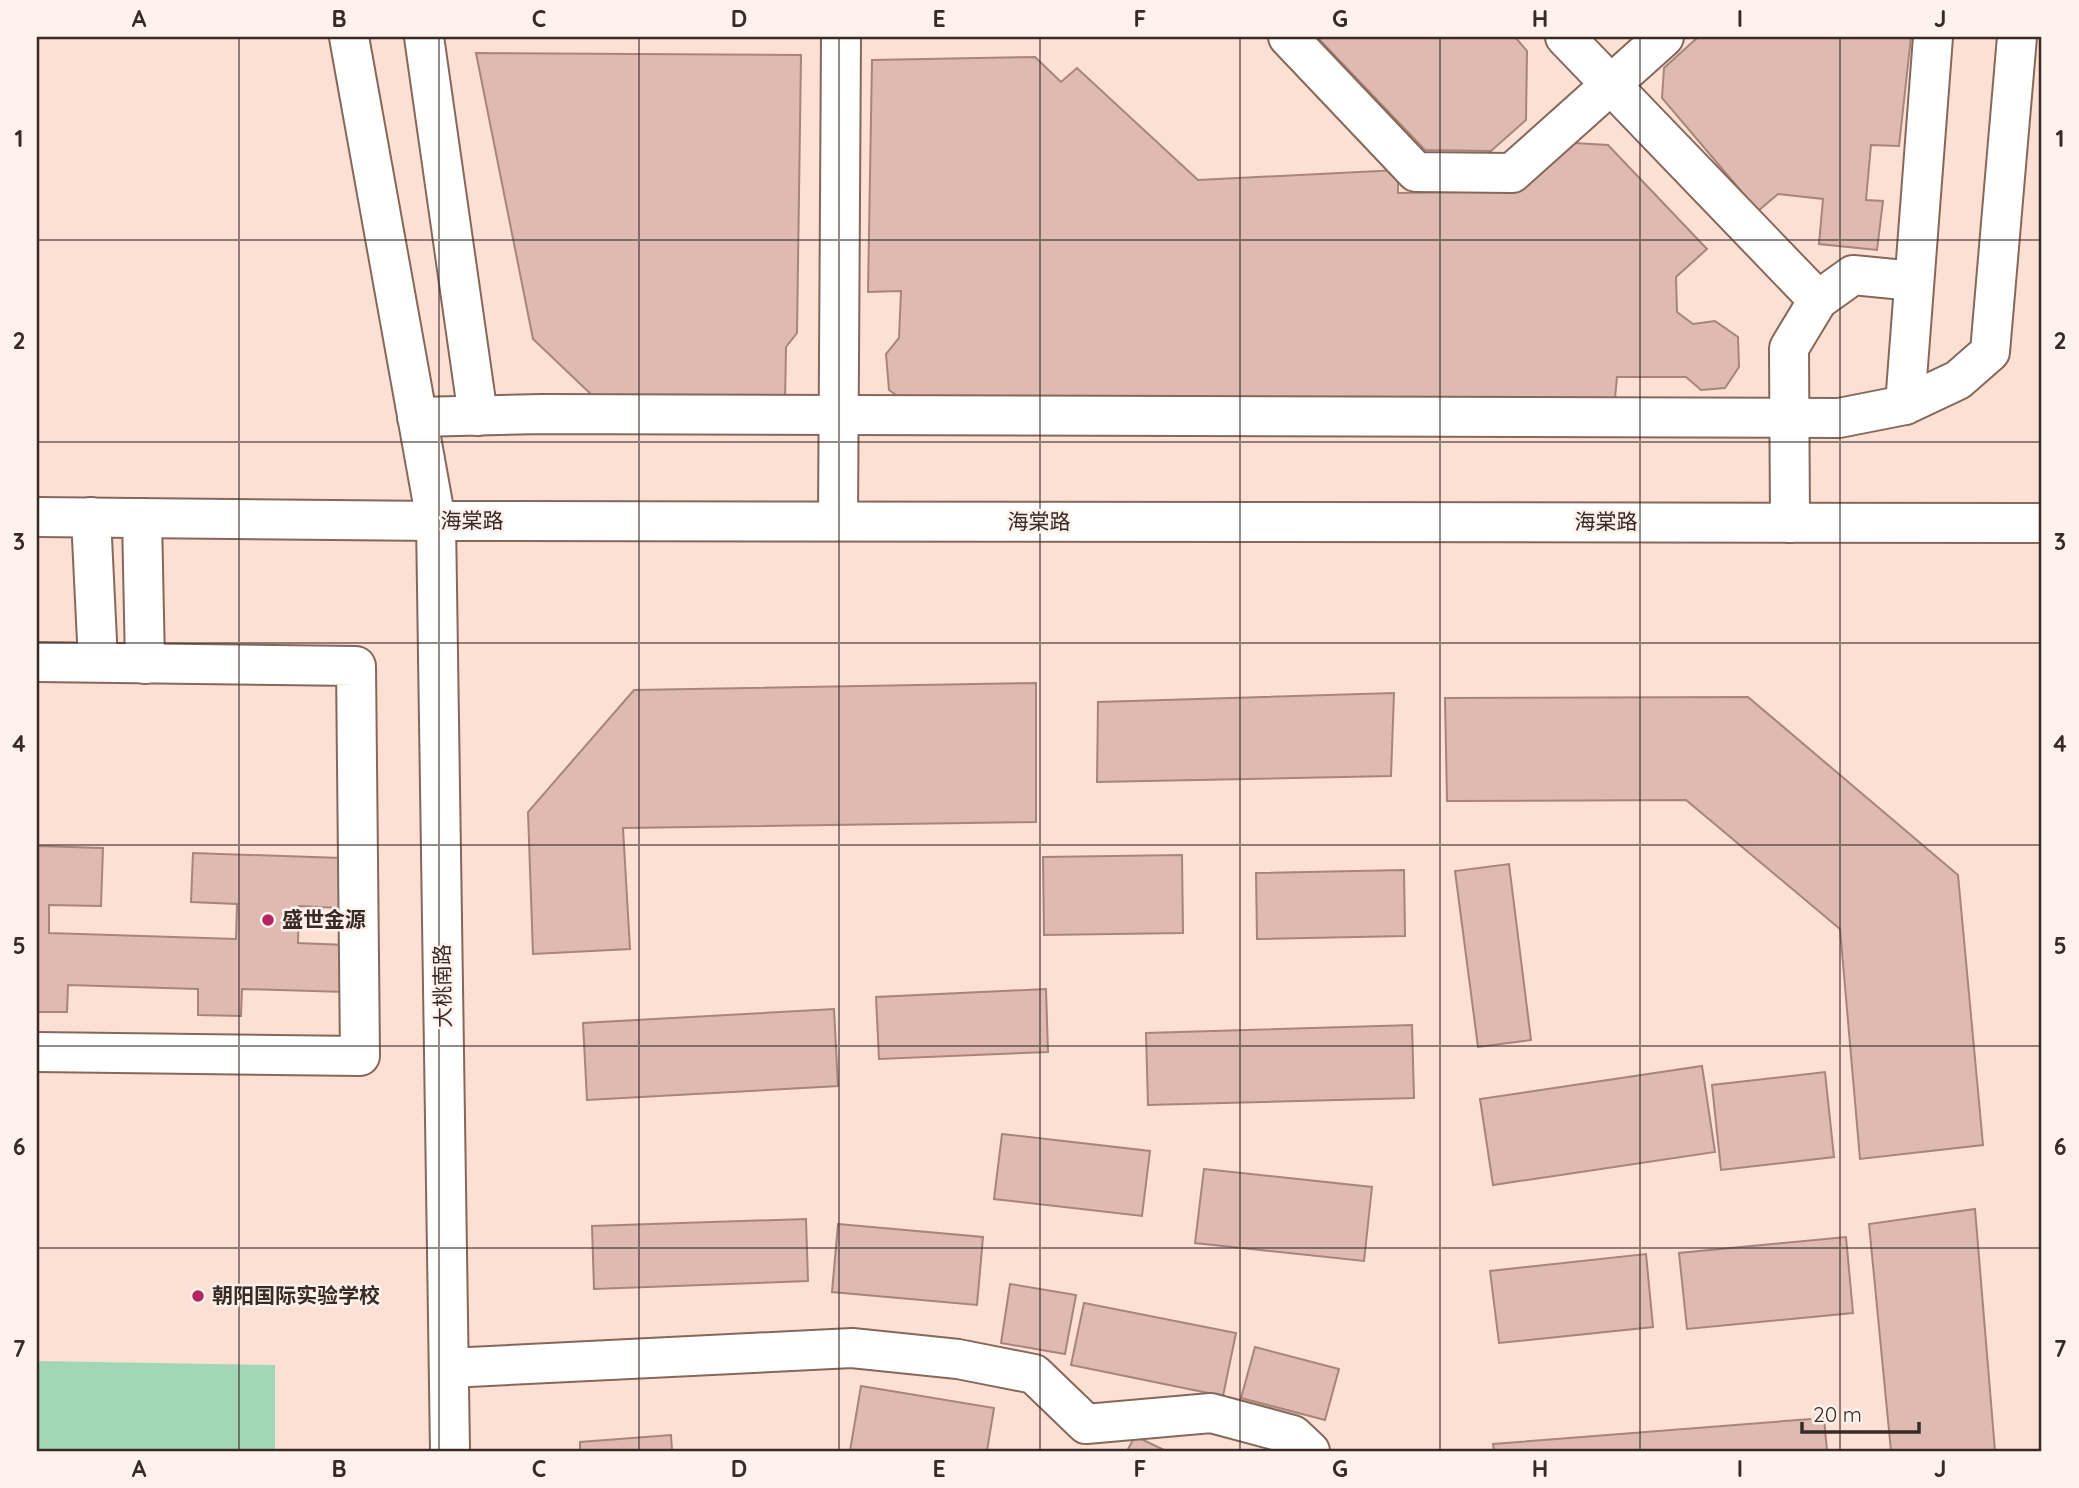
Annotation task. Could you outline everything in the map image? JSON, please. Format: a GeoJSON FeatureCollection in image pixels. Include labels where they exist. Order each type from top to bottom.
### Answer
{"type":"FeatureCollection","features":[{"type":"Feature","properties":{"kind":"street","name":"大桃南路"},"geometry":{"type":"LineString","coordinates":[[349,37],[436,521],[450,1451]]}},
{"type":"Feature","properties":{"kind":"street"},"geometry":{"type":"LineString","coordinates":[[424,37],[478,416]]}},
{"type":"Feature","properties":{"kind":"street"},"geometry":{"type":"LineString","coordinates":[[838,521],[841,37]]}},
{"type":"Feature","properties":{"kind":"street"},"geometry":{"type":"LineString","coordinates":[[1288,37],[1416,172],[1512,173],[1664,37]]}},
{"type":"Feature","properties":{"kind":"street"},"geometry":{"type":"LineString","coordinates":[[1565,37],[1818,300]]}},
{"type":"Feature","properties":{"kind":"street"},"geometry":{"type":"LineString","coordinates":[[1905,405],[1933,37]]}},
{"type":"Feature","properties":{"kind":"street"},"geometry":{"type":"LineString","coordinates":[[417,417],[839,415],[1839,418],[1905,405],[1958,380],[1990,352],[2017,37]]}},
{"type":"Feature","properties":{"kind":"street"},"geometry":{"type":"LineString","coordinates":[[1790,523],[1789,348],[1818,300],[1853,275],[1914,281]]}},
{"type":"Feature","properties":{"kind":"street","name":"海棠路"},"geometry":{"type":"LineString","coordinates":[[37,517],[436,521],[2042,523]]}},
{"type":"Feature","properties":{"kind":"street"},"geometry":{"type":"LineString","coordinates":[[91,517],[98,662]]}},
{"type":"Feature","properties":{"kind":"street"},"geometry":{"type":"LineString","coordinates":[[142,518],[145,664]]}},
{"type":"Feature","properties":{"kind":"street"},"geometry":{"type":"LineString","coordinates":[[37,662],[356,666],[360,1056],[37,1052]]}},
{"type":"Feature","properties":{"kind":"street"},"geometry":{"type":"LineString","coordinates":[[449,1368],[865,1349],[958,1359],[1034,1374],[1086,1424],[1211,1413],[1293,1435],[1310,1451]]}},
{"type":"Feature","properties":{"kind":"green space"},"geometry":{"type":"Polygon","coordinates":[[[37,1361],[275,1365],[275,1451],[37,1451],[37,1361]]]}},
{"type":"Feature","properties":{"kind":"building"},"geometry":{"type":"Polygon","coordinates":[[[1317,37],[1515,37],[1527,51],[1526,120],[1491,151],[1425,150],[1317,37]]]}},
{"type":"Feature","properties":{"kind":"building"},"geometry":{"type":"Polygon","coordinates":[[[1698,37],[1911,37],[1899,146],[1871,145],[1866,200],[1883,201],[1877,250],[1819,244],[1823,199],[1778,194],[1758,211],[1662,98],[1664,68],[1698,37]]]}},
{"type":"Feature","properties":{"kind":"building"},"geometry":{"type":"Polygon","coordinates":[[[476,53],[801,55],[797,333],[786,347],[785,403],[596,399],[533,339],[476,53]]]}},
{"type":"Feature","properties":{"kind":"building"},"geometry":{"type":"Polygon","coordinates":[[[1035,57],[1061,82],[1077,68],[1198,180],[1398,170],[1398,193],[1518,191],[1574,143],[1608,145],[1707,249],[1676,277],[1677,312],[1693,324],[1715,321],[1738,337],[1739,367],[1725,388],[1701,390],[1686,377],[1617,377],[1615,398],[912,406],[889,390],[886,354],[899,338],[901,291],[868,292],[872,60],[1035,57]]]}},
{"type":"Feature","properties":{"kind":"building"},"geometry":{"type":"Polygon","coordinates":[[[1036,683],[1036,822],[623,828],[630,949],[533,954],[528,812],[634,690],[1036,683]]]}},
{"type":"Feature","properties":{"kind":"building"},"geometry":{"type":"Polygon","coordinates":[[[1394,693],[1391,776],[1097,782],[1098,702],[1394,693]]]}},
{"type":"Feature","properties":{"kind":"building"},"geometry":{"type":"Polygon","coordinates":[[[1748,697],[1958,875],[1983,1145],[1860,1159],[1840,929],[1686,800],[1447,801],[1445,698],[1748,697]]]}},
{"type":"Feature","properties":{"kind":"building","name":"盛世金源"},"geometry":{"type":"Polygon","coordinates":[[[37,846],[103,848],[101,906],[49,905],[49,933],[236,939],[237,904],[191,902],[193,853],[341,858],[340,908],[299,906],[298,943],[346,945],[345,992],[242,989],[241,1016],[198,1015],[198,989],[68,985],[67,1012],[37,1012],[37,846]]]}},
{"type":"Feature","properties":{"kind":"building"},"geometry":{"type":"Polygon","coordinates":[[[1182,855],[1183,933],[1044,935],[1043,857],[1182,855]]]}},
{"type":"Feature","properties":{"kind":"building"},"geometry":{"type":"Polygon","coordinates":[[[1509,864],[1531,1040],[1478,1047],[1455,871],[1509,864]]]}},
{"type":"Feature","properties":{"kind":"building"},"geometry":{"type":"Polygon","coordinates":[[[1404,870],[1405,936],[1257,939],[1256,873],[1404,870]]]}},
{"type":"Feature","properties":{"kind":"building"},"geometry":{"type":"Polygon","coordinates":[[[1046,989],[1048,1052],[879,1059],[876,997],[1046,989]]]}},
{"type":"Feature","properties":{"kind":"building"},"geometry":{"type":"Polygon","coordinates":[[[834,1009],[838,1086],[587,1100],[583,1023],[834,1009]]]}},
{"type":"Feature","properties":{"kind":"building"},"geometry":{"type":"Polygon","coordinates":[[[1412,1025],[1414,1098],[1148,1105],[1146,1033],[1412,1025]]]}},
{"type":"Feature","properties":{"kind":"building"},"geometry":{"type":"Polygon","coordinates":[[[1702,1066],[1715,1152],[1493,1185],[1480,1099],[1702,1066]]]}},
{"type":"Feature","properties":{"kind":"building"},"geometry":{"type":"Polygon","coordinates":[[[1825,1072],[1834,1157],[1721,1170],[1712,1085],[1825,1072]]]}},
{"type":"Feature","properties":{"kind":"building"},"geometry":{"type":"Polygon","coordinates":[[[1002,1134],[1150,1151],[1142,1216],[994,1199],[1002,1134]]]}},
{"type":"Feature","properties":{"kind":"building"},"geometry":{"type":"Polygon","coordinates":[[[1204,1169],[1372,1187],[1364,1261],[1195,1243],[1204,1169]]]}},
{"type":"Feature","properties":{"kind":"building"},"geometry":{"type":"Polygon","coordinates":[[[1975,1209],[1995,1451],[1891,1451],[1869,1224],[1975,1209]]]}},
{"type":"Feature","properties":{"kind":"building"},"geometry":{"type":"Polygon","coordinates":[[[806,1219],[808,1281],[594,1289],[592,1226],[806,1219]]]}},
{"type":"Feature","properties":{"kind":"building"},"geometry":{"type":"Polygon","coordinates":[[[838,1224],[983,1237],[977,1305],[832,1292],[838,1224]]]}},
{"type":"Feature","properties":{"kind":"building"},"geometry":{"type":"Polygon","coordinates":[[[1846,1237],[1853,1313],[1687,1329],[1679,1253],[1846,1237]]]}},
{"type":"Feature","properties":{"kind":"building"},"geometry":{"type":"Polygon","coordinates":[[[1646,1254],[1653,1327],[1499,1343],[1490,1271],[1646,1254]]]}},
{"type":"Feature","properties":{"kind":"building"},"geometry":{"type":"Polygon","coordinates":[[[1010,1284],[1076,1295],[1065,1354],[1001,1343],[1010,1284]]]}},
{"type":"Feature","properties":{"kind":"building"},"geometry":{"type":"Polygon","coordinates":[[[1084,1303],[1236,1333],[1223,1396],[1071,1365],[1084,1303]]]}},
{"type":"Feature","properties":{"kind":"building"},"geometry":{"type":"Polygon","coordinates":[[[1255,1347],[1339,1369],[1325,1420],[1241,1398],[1255,1347]]]}},
{"type":"Feature","properties":{"kind":"building"},"geometry":{"type":"Polygon","coordinates":[[[861,1386],[994,1408],[987,1451],[850,1451],[861,1386]]]}},
{"type":"Feature","properties":{"kind":"building"},"geometry":{"type":"Polygon","coordinates":[[[1824,1418],[1827,1451],[1494,1451],[1493,1444],[1824,1418]]]}},
{"type":"Feature","properties":{"kind":"building"},"geometry":{"type":"Polygon","coordinates":[[[671,1435],[672,1451],[580,1451],[580,1442],[671,1435]]]}},
{"type":"Feature","properties":{"kind":"building"},"geometry":{"type":"Polygon","coordinates":[[[1135,1436],[1166,1451],[1127,1451],[1135,1436]]]}},
{"type":"Feature","properties":{"kind":"place","name":"盛世金源"},"geometry":{"type":"Point","coordinates":[268,920]}},
{"type":"Feature","properties":{"kind":"place","name":"朝阳国际实验学校"},"geometry":{"type":"Point","coordinates":[198,1296]}}]}
